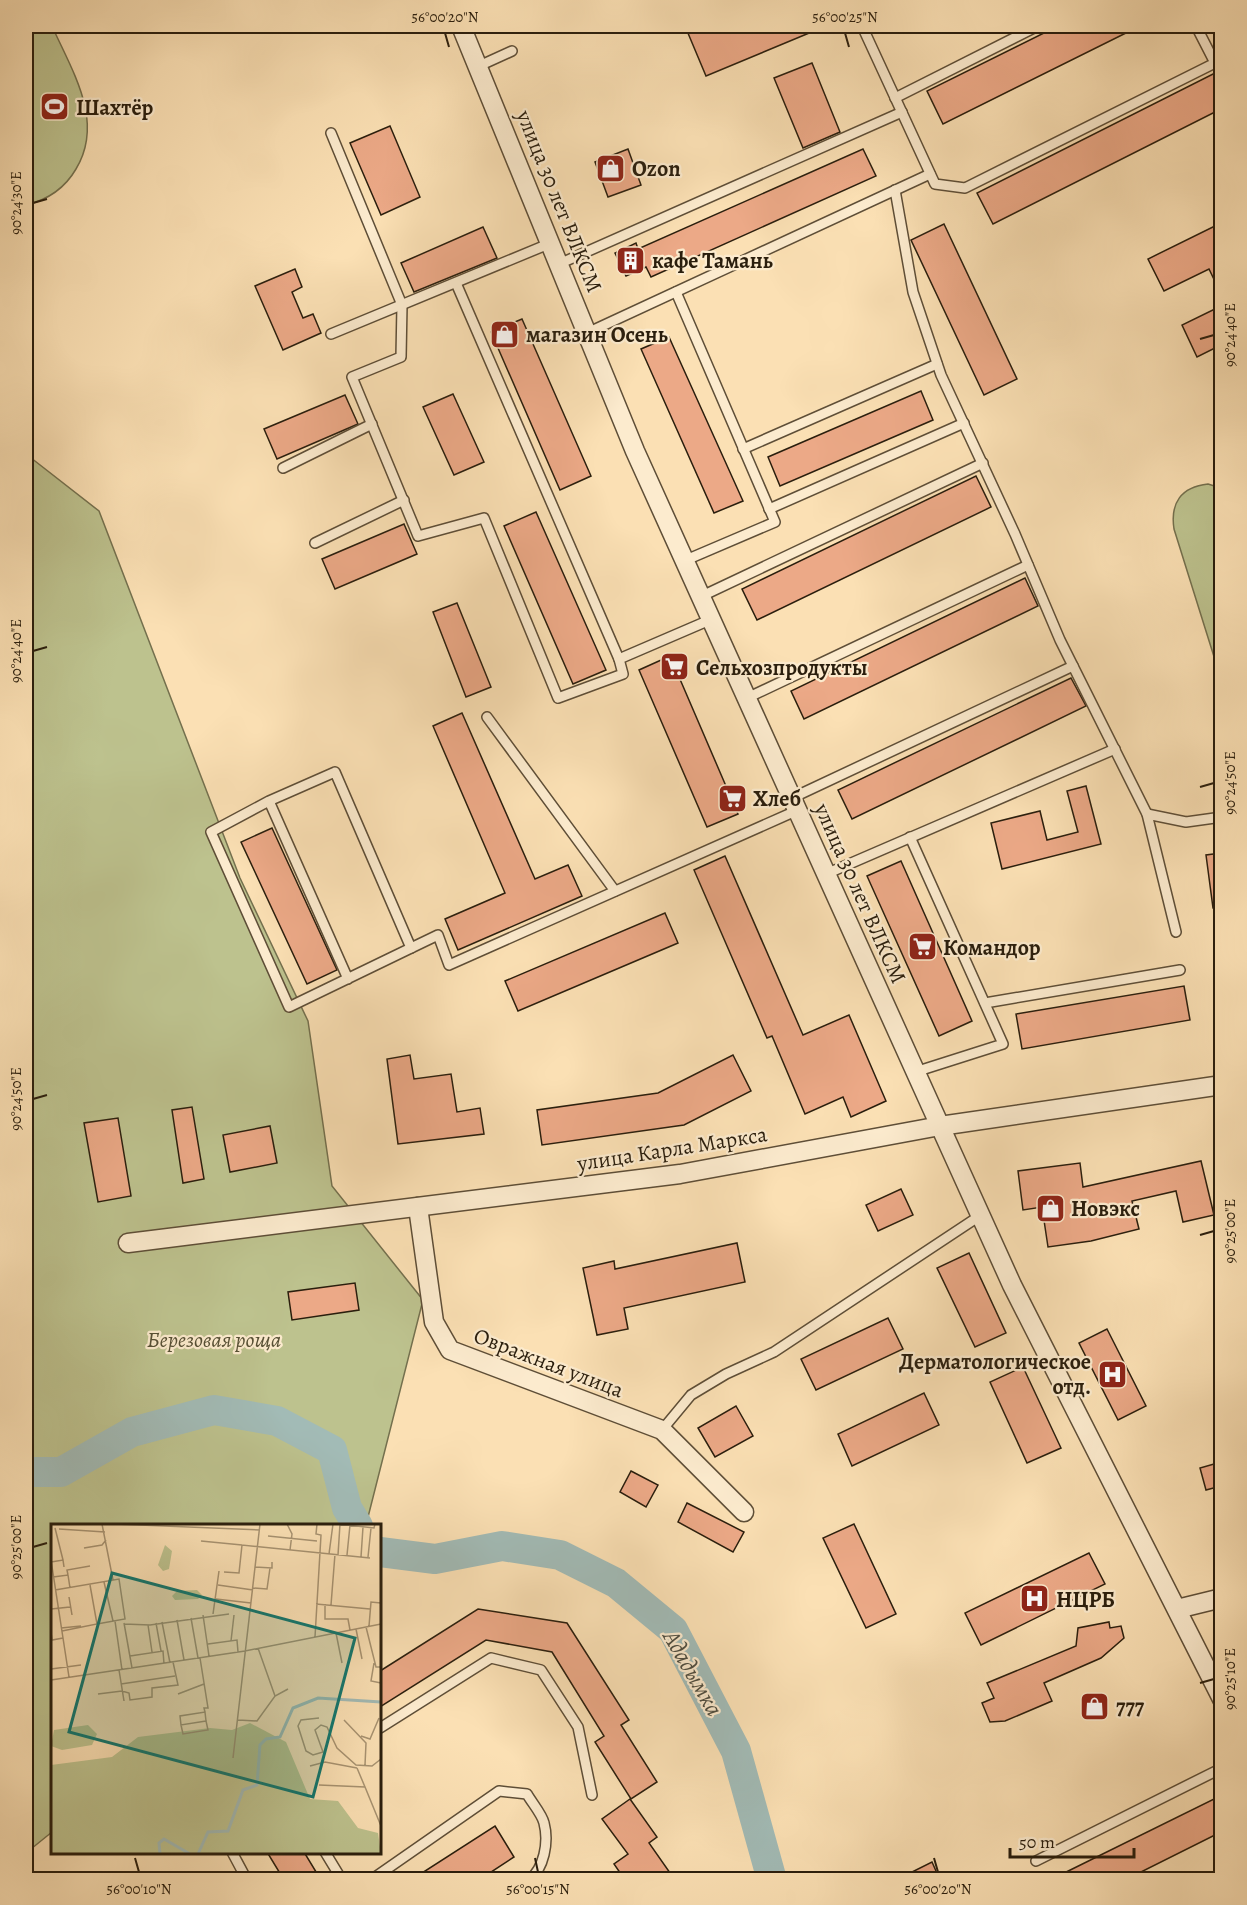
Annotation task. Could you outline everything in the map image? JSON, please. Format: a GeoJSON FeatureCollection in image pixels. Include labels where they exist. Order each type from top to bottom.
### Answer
{"type":"FeatureCollection","features":[{"type":"Feature","properties":{"kind":"street","name":"улица 30 лет ВЛКСМ"},"geometry":{"type":"LineString","coordinates":[[461,26],[635,451],[915,1072],[1012,1285],[1221,1699]]}},
{"type":"Feature","properties":{"kind":"street","name":"улица Карла Маркса"},"geometry":{"type":"LineString","coordinates":[[129,1243],[680,1174],[940,1126],[1221,1085]]}},
{"type":"Feature","properties":{"kind":"street","name":"Овражная улица"},"geometry":{"type":"LineString","coordinates":[[418,1207],[434,1322],[450,1350],[662,1430],[744,1512]]}},
{"type":"Feature","properties":{"kind":"street"},"geometry":{"type":"LineString","coordinates":[[1177,1609],[1221,1598]]}},
{"type":"Feature","properties":{"kind":"lane"},"geometry":{"type":"LineString","coordinates":[[862,26],[935,184],[965,188],[1215,63],[1196,26]]}},
{"type":"Feature","properties":{"kind":"lane"},"geometry":{"type":"LineString","coordinates":[[895,98],[1038,26]]}},
{"type":"Feature","properties":{"kind":"lane"},"geometry":{"type":"LineString","coordinates":[[479,66],[512,51]]}},
{"type":"Feature","properties":{"kind":"lane"},"geometry":{"type":"LineString","coordinates":[[559,264],[902,112]]}},
{"type":"Feature","properties":{"kind":"lane"},"geometry":{"type":"LineString","coordinates":[[331,133],[402,305],[401,357],[352,376],[418,536],[484,518],[558,698],[623,674],[619,659],[456,283]]}},
{"type":"Feature","properties":{"kind":"lane"},"geometry":{"type":"LineString","coordinates":[[587,333],[930,174]]}},
{"type":"Feature","properties":{"kind":"lane"},"geometry":{"type":"LineString","coordinates":[[896,190],[913,292],[937,364],[1073,666],[1147,814],[1176,933]]}},
{"type":"Feature","properties":{"kind":"lane"},"geometry":{"type":"LineString","coordinates":[[332,334],[551,243]]}},
{"type":"Feature","properties":{"kind":"lane"},"geometry":{"type":"LineString","coordinates":[[675,292],[775,522],[686,560]]}},
{"type":"Feature","properties":{"kind":"lane"},"geometry":{"type":"LineString","coordinates":[[743,448],[937,364]]}},
{"type":"Feature","properties":{"kind":"lane"},"geometry":{"type":"LineString","coordinates":[[769,509],[964,423]]}},
{"type":"Feature","properties":{"kind":"lane"},"geometry":{"type":"LineString","coordinates":[[283,468],[372,424]]}},
{"type":"Feature","properties":{"kind":"lane"},"geometry":{"type":"LineString","coordinates":[[702,596],[983,463]]}},
{"type":"Feature","properties":{"kind":"lane"},"geometry":{"type":"LineString","coordinates":[[315,543],[404,500]]}},
{"type":"Feature","properties":{"kind":"lane"},"geometry":{"type":"LineString","coordinates":[[747,698],[1028,565]]}},
{"type":"Feature","properties":{"kind":"lane"},"geometry":{"type":"LineString","coordinates":[[619,659],[712,619]]}},
{"type":"Feature","properties":{"kind":"lane"},"geometry":{"type":"LineString","coordinates":[[411,948],[335,772],[269,801],[211,832],[289,1007],[438,935],[449,965],[615,891],[1073,666]]}},
{"type":"Feature","properties":{"kind":"lane"},"geometry":{"type":"LineString","coordinates":[[487,717],[615,891]]}},
{"type":"Feature","properties":{"kind":"lane"},"geometry":{"type":"LineString","coordinates":[[826,874],[1115,749]]}},
{"type":"Feature","properties":{"kind":"lane"},"geometry":{"type":"LineString","coordinates":[[269,801],[348,979]]}},
{"type":"Feature","properties":{"kind":"lane"},"geometry":{"type":"LineString","coordinates":[[1147,814],[1185,822],[1221,817]]}},
{"type":"Feature","properties":{"kind":"lane"},"geometry":{"type":"LineString","coordinates":[[910,837],[1003,1044],[915,1072]]}},
{"type":"Feature","properties":{"kind":"lane"},"geometry":{"type":"LineString","coordinates":[[985,1003],[1180,970]]}},
{"type":"Feature","properties":{"kind":"lane"},"geometry":{"type":"LineString","coordinates":[[662,1430],[691,1395],[726,1374],[774,1352],[981,1215]]}},
{"type":"Feature","properties":{"kind":"lane"},"geometry":{"type":"LineString","coordinates":[[381,1727],[491,1658],[541,1670],[578,1727],[592,1795]]}},
{"type":"Feature","properties":{"kind":"lane"},"geometry":{"type":"LineString","coordinates":[[1036,1861],[1221,1768]]}},
{"type":"Feature","properties":{"kind":"lane"},"geometry":{"type":"LineString","coordinates":[[371,1880],[499,1791],[527,1794],[544,1822],[545,1848],[538,1873],[529,1880]]}},
{"type":"Feature","properties":{"kind":"lane"},"geometry":{"type":"LineString","coordinates":[[233,1854],[247,1880]]}},
{"type":"Feature","properties":{"kind":"lane"},"geometry":{"type":"LineString","coordinates":[[326,1854],[342,1880]]}},
{"type":"Feature","properties":{"kind":"green space","name":"Шахтёр"},"geometry":{"type":"Polygon","coordinates":[[[26,26],[52,26],[82,96],[87,133],[84,151],[76,169],[66,182],[48,196],[26,205],[26,26]]]}},
{"type":"Feature","properties":{"kind":"green space","name":"Березовая роща"},"geometry":{"type":"Polygon","coordinates":[[[26,454],[99,511],[240,878],[308,1021],[332,1186],[423,1300],[366,1524],[51,1524],[51,1833],[26,1853],[26,454]]]}},
{"type":"Feature","properties":{"kind":"green space"},"geometry":{"type":"Polygon","coordinates":[[[1208,484],[1221,488],[1221,679],[1173,520],[1179,498],[1191,489],[1208,484]]]}},
{"type":"Feature","properties":{"kind":"building"},"geometry":{"type":"Polygon","coordinates":[[[685,26],[826,26],[706,76],[685,26]]]}},
{"type":"Feature","properties":{"kind":"building"},"geometry":{"type":"Polygon","coordinates":[[[1058,26],[1140,26],[943,124],[927,91],[1058,26]]]}},
{"type":"Feature","properties":{"kind":"building"},"geometry":{"type":"Polygon","coordinates":[[[812,63],[840,132],[803,148],[774,78],[812,63]]]}},
{"type":"Feature","properties":{"kind":"building"},"geometry":{"type":"Polygon","coordinates":[[[1221,70],[1221,109],[993,224],[977,193],[1221,70]]]}},
{"type":"Feature","properties":{"kind":"building"},"geometry":{"type":"Polygon","coordinates":[[[390,126],[420,197],[381,215],[350,143],[390,126]]]}},
{"type":"Feature","properties":{"kind":"building"},"geometry":{"type":"Polygon","coordinates":[[[628,149],[641,185],[608,197],[595,162],[628,149]]]}},
{"type":"Feature","properties":{"kind":"building"},"geometry":{"type":"Polygon","coordinates":[[[863,149],[876,176],[651,277],[646,267],[626,276],[615,253],[636,243],[638,249],[863,149]]]}},
{"type":"Feature","properties":{"kind":"building"},"geometry":{"type":"Polygon","coordinates":[[[1221,223],[1221,294],[1209,269],[1164,291],[1148,259],[1221,223]]]}},
{"type":"Feature","properties":{"kind":"building"},"geometry":{"type":"Polygon","coordinates":[[[944,224],[1017,379],[984,395],[911,240],[944,224]]]}},
{"type":"Feature","properties":{"kind":"building"},"geometry":{"type":"Polygon","coordinates":[[[483,227],[497,258],[414,292],[401,263],[483,227]]]}},
{"type":"Feature","properties":{"kind":"building"},"geometry":{"type":"Polygon","coordinates":[[[295,269],[302,287],[292,292],[303,318],[313,314],[321,333],[283,350],[255,286],[295,269]]]}},
{"type":"Feature","properties":{"kind":"building"},"geometry":{"type":"Polygon","coordinates":[[[1221,306],[1221,345],[1197,357],[1182,325],[1221,306]]]}},
{"type":"Feature","properties":{"kind":"building"},"geometry":{"type":"Polygon","coordinates":[[[522,319],[591,476],[560,490],[491,332],[522,319]]]}},
{"type":"Feature","properties":{"kind":"building"},"geometry":{"type":"Polygon","coordinates":[[[669,337],[743,501],[714,513],[641,349],[669,337]]]}},
{"type":"Feature","properties":{"kind":"building"},"geometry":{"type":"Polygon","coordinates":[[[921,391],[933,420],[780,486],[768,457],[921,391]]]}},
{"type":"Feature","properties":{"kind":"building"},"geometry":{"type":"Polygon","coordinates":[[[453,394],[484,462],[454,475],[423,407],[453,394]]]}},
{"type":"Feature","properties":{"kind":"building"},"geometry":{"type":"Polygon","coordinates":[[[345,395],[358,424],[277,459],[264,429],[345,395]]]}},
{"type":"Feature","properties":{"kind":"building"},"geometry":{"type":"Polygon","coordinates":[[[976,476],[991,507],[757,620],[742,589],[976,476]]]}},
{"type":"Feature","properties":{"kind":"building"},"geometry":{"type":"Polygon","coordinates":[[[536,512],[606,670],[573,684],[504,526],[536,512]]]}},
{"type":"Feature","properties":{"kind":"building"},"geometry":{"type":"Polygon","coordinates":[[[404,524],[417,554],[335,589],[322,559],[404,524]]]}},
{"type":"Feature","properties":{"kind":"building"},"geometry":{"type":"Polygon","coordinates":[[[1025,578],[1038,606],[804,719],[791,691],[1025,578]]]}},
{"type":"Feature","properties":{"kind":"building"},"geometry":{"type":"Polygon","coordinates":[[[457,603],[491,687],[466,697],[433,612],[457,603]]]}},
{"type":"Feature","properties":{"kind":"building"},"geometry":{"type":"Polygon","coordinates":[[[670,656],[738,814],[707,827],[639,670],[670,656]]]}},
{"type":"Feature","properties":{"kind":"building"},"geometry":{"type":"Polygon","coordinates":[[[1071,678],[1086,706],[852,819],[838,790],[1071,678]]]}},
{"type":"Feature","properties":{"kind":"building"},"geometry":{"type":"Polygon","coordinates":[[[462,713],[535,879],[568,865],[582,896],[458,950],[445,919],[505,893],[433,726],[462,713]]]}},
{"type":"Feature","properties":{"kind":"building"},"geometry":{"type":"Polygon","coordinates":[[[1086,786],[1101,844],[1002,869],[991,823],[1040,811],[1047,840],[1078,832],[1067,791],[1086,786]]]}},
{"type":"Feature","properties":{"kind":"building"},"geometry":{"type":"Polygon","coordinates":[[[272,828],[337,970],[307,984],[241,842],[272,828]]]}},
{"type":"Feature","properties":{"kind":"building"},"geometry":{"type":"Polygon","coordinates":[[[1221,853],[1221,907],[1213,908],[1206,855],[1221,853]]]}},
{"type":"Feature","properties":{"kind":"building"},"geometry":{"type":"Polygon","coordinates":[[[725,856],[803,1035],[849,1015],[886,1101],[851,1117],[843,1097],[805,1114],[772,1036],[767,1038],[694,870],[725,856]]]}},
{"type":"Feature","properties":{"kind":"building"},"geometry":{"type":"Polygon","coordinates":[[[901,861],[972,1021],[939,1036],[867,876],[901,861]]]}},
{"type":"Feature","properties":{"kind":"building"},"geometry":{"type":"Polygon","coordinates":[[[665,913],[678,943],[518,1011],[505,981],[665,913]]]}},
{"type":"Feature","properties":{"kind":"building"},"geometry":{"type":"Polygon","coordinates":[[[1184,986],[1190,1020],[1022,1049],[1016,1014],[1184,986]]]}},
{"type":"Feature","properties":{"kind":"building"},"geometry":{"type":"Polygon","coordinates":[[[410,1055],[414,1079],[451,1074],[457,1112],[480,1108],[484,1134],[398,1144],[387,1059],[410,1055]]]}},
{"type":"Feature","properties":{"kind":"building"},"geometry":{"type":"Polygon","coordinates":[[[733,1055],[751,1091],[684,1125],[542,1145],[537,1110],[658,1093],[733,1055]]]}},
{"type":"Feature","properties":{"kind":"building"},"geometry":{"type":"Polygon","coordinates":[[[192,1107],[204,1179],[183,1183],[172,1110],[192,1107]]]}},
{"type":"Feature","properties":{"kind":"building"},"geometry":{"type":"Polygon","coordinates":[[[118,1118],[131,1196],[98,1202],[84,1123],[118,1118]]]}},
{"type":"Feature","properties":{"kind":"building"},"geometry":{"type":"Polygon","coordinates":[[[270,1126],[277,1163],[230,1172],[223,1135],[270,1126]]]}},
{"type":"Feature","properties":{"kind":"building"},"geometry":{"type":"Polygon","coordinates":[[[1201,1161],[1214,1215],[1183,1222],[1176,1191],[1132,1201],[1139,1229],[1091,1241],[1048,1247],[1042,1207],[1023,1210],[1018,1171],[1080,1163],[1083,1187],[1201,1161]]]}},
{"type":"Feature","properties":{"kind":"building"},"geometry":{"type":"Polygon","coordinates":[[[901,1189],[913,1215],[878,1231],[866,1205],[901,1189]]]}},
{"type":"Feature","properties":{"kind":"building"},"geometry":{"type":"Polygon","coordinates":[[[737,1243],[745,1282],[624,1308],[628,1329],[597,1335],[583,1268],[614,1261],[615,1269],[737,1243]]]}},
{"type":"Feature","properties":{"kind":"building"},"geometry":{"type":"Polygon","coordinates":[[[969,1253],[1006,1333],[975,1347],[937,1268],[969,1253]]]}},
{"type":"Feature","properties":{"kind":"building"},"geometry":{"type":"Polygon","coordinates":[[[355,1283],[359,1310],[292,1320],[288,1292],[355,1283]]]}},
{"type":"Feature","properties":{"kind":"building"},"geometry":{"type":"Polygon","coordinates":[[[888,1318],[903,1349],[816,1390],[801,1359],[888,1318]]]}},
{"type":"Feature","properties":{"kind":"building","name":"Дерматологическое отд."},"geometry":{"type":"Polygon","coordinates":[[[1107,1329],[1146,1406],[1118,1420],[1079,1343],[1107,1329]]]}},
{"type":"Feature","properties":{"kind":"building"},"geometry":{"type":"Polygon","coordinates":[[[1023,1367],[1061,1448],[1027,1463],[990,1382],[1023,1367]]]}},
{"type":"Feature","properties":{"kind":"building"},"geometry":{"type":"Polygon","coordinates":[[[924,1393],[939,1425],[852,1466],[838,1434],[924,1393]]]}},
{"type":"Feature","properties":{"kind":"building"},"geometry":{"type":"Polygon","coordinates":[[[736,1406],[753,1436],[715,1457],[698,1428],[736,1406]]]}},
{"type":"Feature","properties":{"kind":"building"},"geometry":{"type":"Polygon","coordinates":[[[1221,1462],[1221,1486],[1206,1490],[1200,1468],[1221,1462]]]}},
{"type":"Feature","properties":{"kind":"building"},"geometry":{"type":"Polygon","coordinates":[[[631,1471],[658,1485],[646,1507],[620,1492],[631,1471]]]}},
{"type":"Feature","properties":{"kind":"building"},"geometry":{"type":"Polygon","coordinates":[[[687,1503],[744,1532],[733,1552],[678,1522],[687,1503]]]}},
{"type":"Feature","properties":{"kind":"building"},"geometry":{"type":"Polygon","coordinates":[[[854,1524],[896,1614],[866,1628],[823,1538],[854,1524]]]}},
{"type":"Feature","properties":{"kind":"building","name":"НЦРБ"},"geometry":{"type":"Polygon","coordinates":[[[1089,1553],[1105,1584],[981,1645],[965,1613],[1089,1553]]]}},
{"type":"Feature","properties":{"kind":"building"},"geometry":{"type":"Polygon","coordinates":[[[478,1609],[567,1623],[629,1720],[621,1725],[657,1782],[631,1799],[595,1742],[604,1736],[552,1652],[486,1640],[381,1706],[381,1670],[478,1609]]]}},
{"type":"Feature","properties":{"kind":"building"},"geometry":{"type":"Polygon","coordinates":[[[1109,1622],[1110,1628],[1121,1626],[1124,1638],[1101,1658],[1044,1683],[1052,1701],[1005,1721],[990,1722],[982,1703],[994,1698],[987,1683],[1076,1646],[1078,1628],[1109,1622]]]}},
{"type":"Feature","properties":{"kind":"building"},"geometry":{"type":"Polygon","coordinates":[[[630,1799],[657,1837],[649,1843],[675,1880],[625,1880],[614,1864],[628,1854],[602,1819],[630,1799]]]}},
{"type":"Feature","properties":{"kind":"building"},"geometry":{"type":"Polygon","coordinates":[[[1214,1799],[1221,1815],[1221,1832],[1125,1880],[1050,1880],[1214,1799]]]}},
{"type":"Feature","properties":{"kind":"building"},"geometry":{"type":"Polygon","coordinates":[[[495,1826],[514,1857],[479,1880],[411,1880],[495,1826]]]}},
{"type":"Feature","properties":{"kind":"building"},"geometry":{"type":"Polygon","coordinates":[[[268,1854],[305,1854],[321,1880],[284,1880],[268,1854]]]}},
{"type":"Feature","properties":{"kind":"building"},"geometry":{"type":"Polygon","coordinates":[[[932,1862],[940,1880],[896,1880],[932,1862]]]}},
{"type":"Feature","properties":{"kind":"waterway","name":"Ададымка"},"geometry":{"type":"LineString","coordinates":[[26,1472],[61,1472],[132,1432],[214,1410],[277,1421],[332,1450],[347,1508],[357,1524]]}},
{"type":"Feature","properties":{"kind":"waterway","name":"Ададымка"},"geometry":{"type":"LineString","coordinates":[[381,1552],[435,1559],[502,1546],[560,1555],[616,1583],[673,1630],[736,1751],[772,1880]]}},
{"type":"Feature","properties":{"kind":"place","name":"Шахтёр"},"geometry":{"type":"Point","coordinates":[55,107]}},
{"type":"Feature","properties":{"kind":"place","name":"Ozon"},"geometry":{"type":"Point","coordinates":[611,168]}},
{"type":"Feature","properties":{"kind":"place","name":"кафе Тамань"},"geometry":{"type":"Point","coordinates":[631,260]}},
{"type":"Feature","properties":{"kind":"place","name":"магазин Осень"},"geometry":{"type":"Point","coordinates":[505,334]}},
{"type":"Feature","properties":{"kind":"place","name":"Сельхозпродукты"},"geometry":{"type":"Point","coordinates":[675,667]}},
{"type":"Feature","properties":{"kind":"place","name":"Хлеб"},"geometry":{"type":"Point","coordinates":[732,798]}},
{"type":"Feature","properties":{"kind":"place","name":"Командор"},"geometry":{"type":"Point","coordinates":[922,947]}},
{"type":"Feature","properties":{"kind":"place","name":"Новэкс"},"geometry":{"type":"Point","coordinates":[1050,1208]}},
{"type":"Feature","properties":{"kind":"place","name":"Дерматологическое отд."},"geometry":{"type":"Point","coordinates":[1112,1374]}},
{"type":"Feature","properties":{"kind":"place","name":"НЦРБ"},"geometry":{"type":"Point","coordinates":[1035,1599]}},
{"type":"Feature","properties":{"kind":"place","name":"777"},"geometry":{"type":"Point","coordinates":[1095,1706]}}]}
